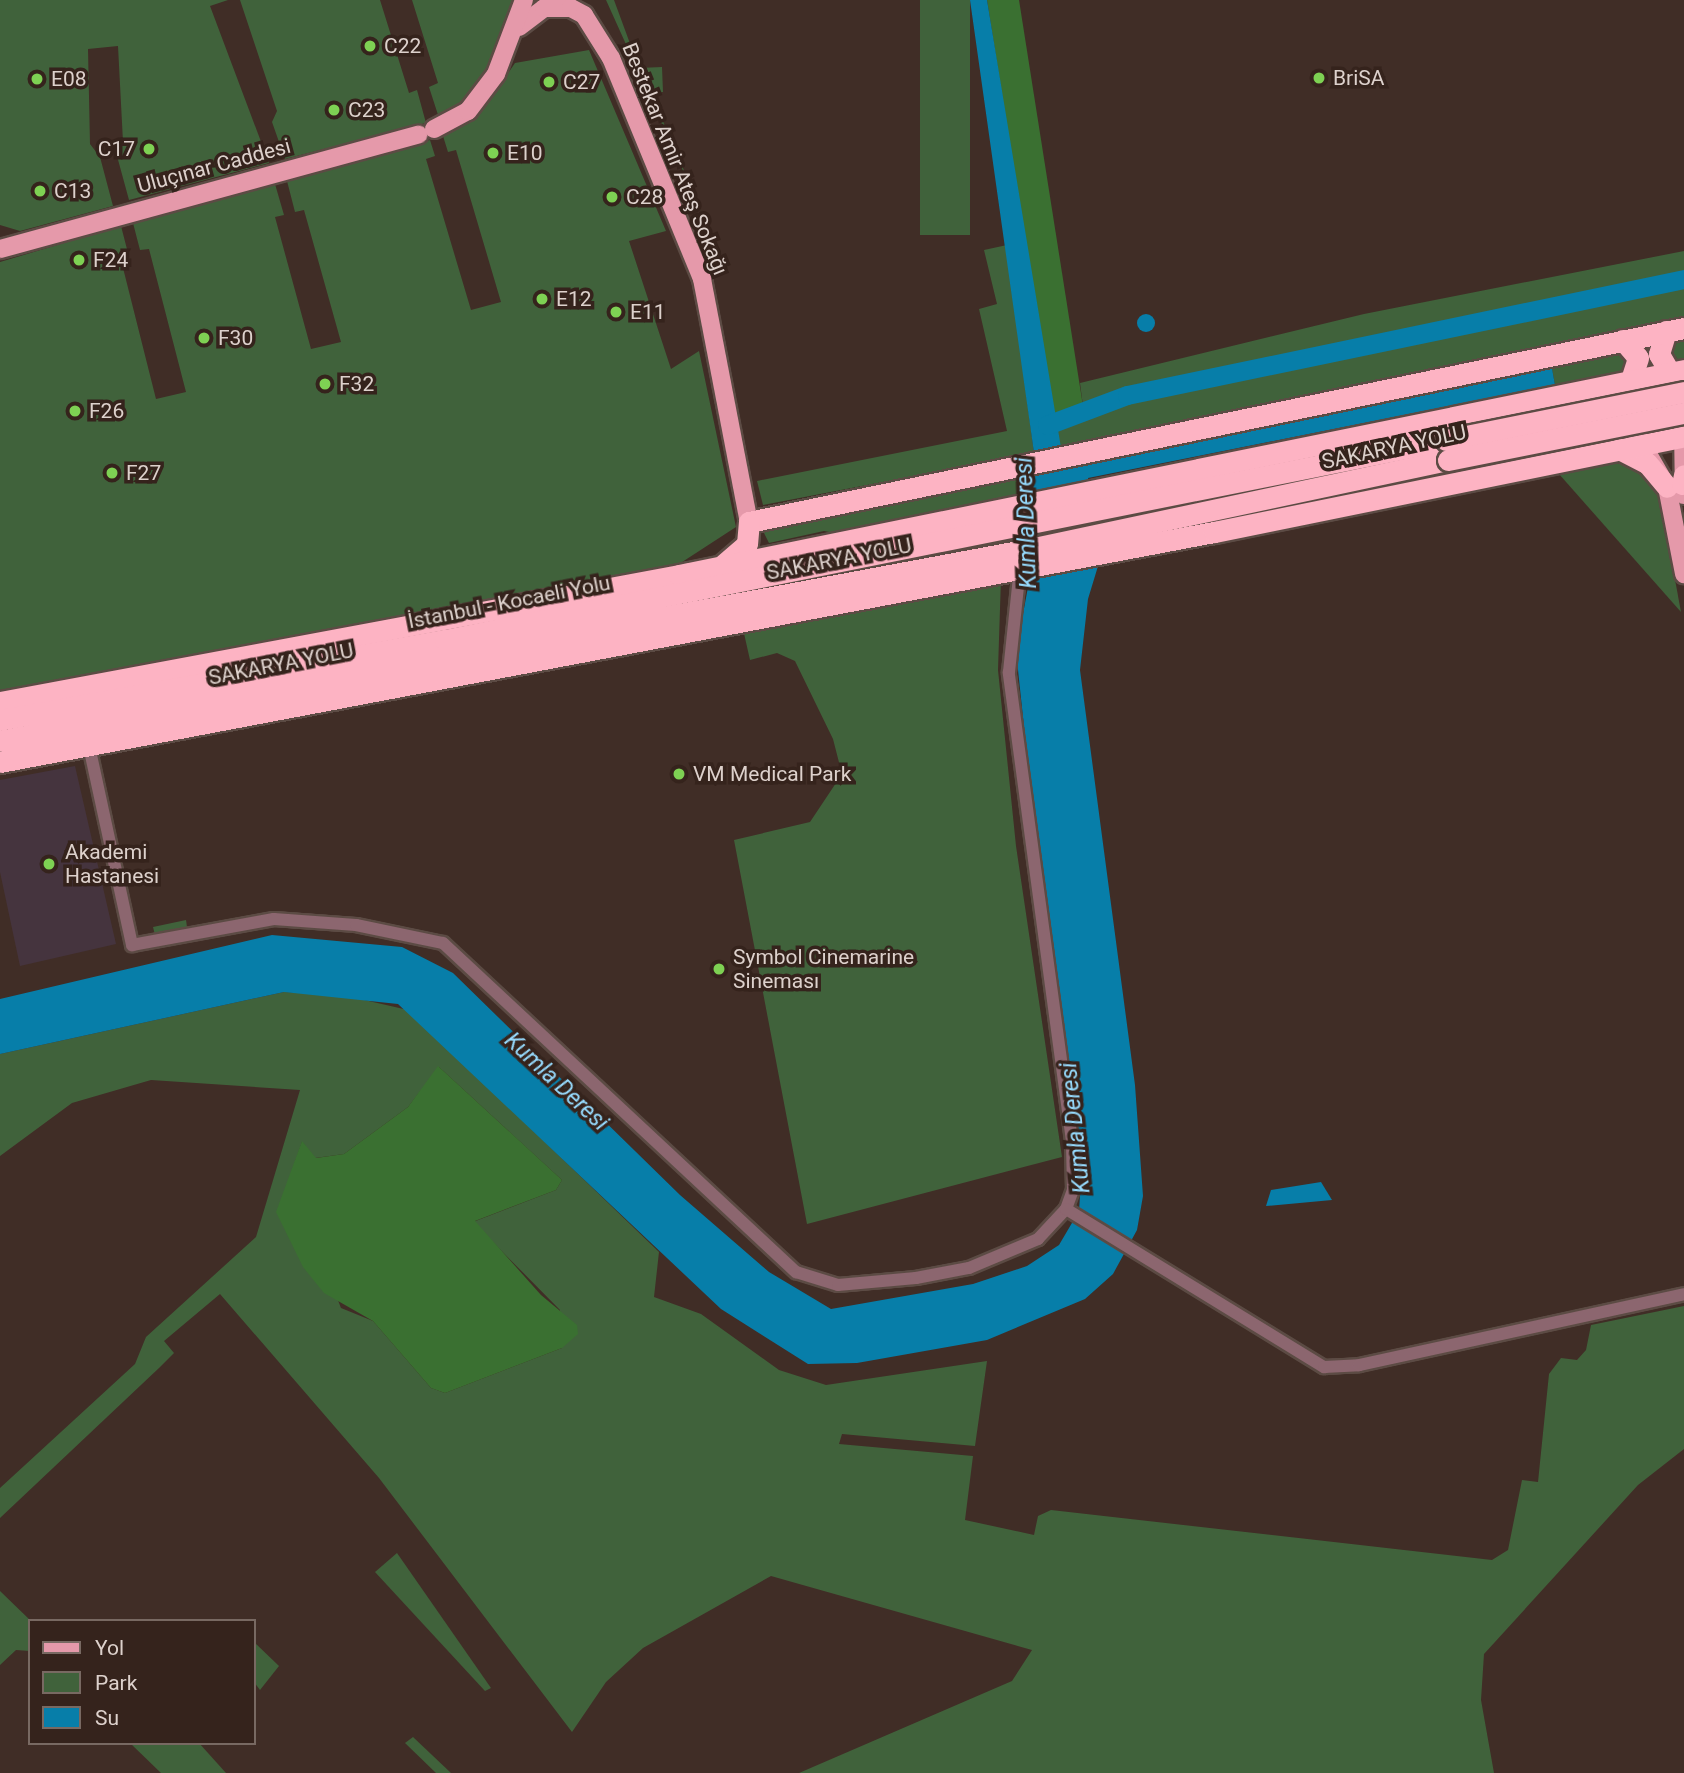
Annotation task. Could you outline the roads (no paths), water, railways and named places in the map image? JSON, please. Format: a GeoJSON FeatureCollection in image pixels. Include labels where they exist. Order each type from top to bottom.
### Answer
{"type":"FeatureCollection","features":[{"type":"Feature","properties":{"kind":"highway"},"geometry":{"type":"LineString","coordinates":[[749,522],[1675,329]]}},
{"type":"Feature","properties":{"kind":"highway"},"geometry":{"type":"LineString","coordinates":[[1675,329],[1659,354],[1677,371]]}},
{"type":"Feature","properties":{"kind":"highway"},"geometry":{"type":"LineString","coordinates":[[1623,340],[1638,358],[1631,380]]}},
{"type":"Feature","properties":{"kind":"highway"},"geometry":{"type":"LineString","coordinates":[[1024,514],[1090,489],[1677,371]]}},
{"type":"Feature","properties":{"kind":"highway"},"geometry":{"type":"LineString","coordinates":[[1585,389],[1600,404],[1605,419],[1604,434],[1590,454]]}},
{"type":"Feature","properties":{"kind":"highway"},"geometry":{"type":"LineString","coordinates":[[749,522],[765,549],[1024,514],[1094,511],[1447,450],[1684,392]]}},
{"type":"Feature","properties":{"kind":"highway","name":"SAKARYA YOLU"},"geometry":{"type":"LineString","coordinates":[[0,741],[1027,561],[1447,450],[1684,413]]}},
{"type":"Feature","properties":{"kind":"highway"},"geometry":{"type":"LineString","coordinates":[[1105,540],[1298,514],[1647,443],[1683,431]]}},
{"type":"Feature","properties":{"kind":"highway"},"geometry":{"type":"LineString","coordinates":[[1619,449],[1647,463],[1679,485]]}},
{"type":"Feature","properties":{"kind":"highway"},"geometry":{"type":"LineString","coordinates":[[1129,504],[1277,453]]}},
{"type":"Feature","properties":{"kind":"highway","name":"İstanbul - Kocaeli Yolu"},"geometry":{"type":"LineString","coordinates":[[0,720],[1024,514]]}},
{"type":"Feature","properties":{"kind":"highway"},"geometry":{"type":"LineString","coordinates":[[722,566],[747,544],[749,522]]}},
{"type":"Feature","properties":{"kind":"highway"},"geometry":{"type":"LineString","coordinates":[[0,702],[722,566],[838,541]]}},
{"type":"Feature","properties":{"kind":"highway"},"geometry":{"type":"LineString","coordinates":[[0,762],[1027,561]]}},
{"type":"Feature","properties":{"kind":"main road","name":"Uluçınar Caddesi"},"geometry":{"type":"LineString","coordinates":[[0,249],[20,241],[426,131],[475,103],[519,27],[524,0]]}},
{"type":"Feature","properties":{"kind":"main road"},"geometry":{"type":"LineString","coordinates":[[566,0],[584,5],[602,33],[611,58]]}},
{"type":"Feature","properties":{"kind":"main road"},"geometry":{"type":"LineString","coordinates":[[519,27],[531,15],[557,6],[584,5]]}},
{"type":"Feature","properties":{"kind":"main road","name":"Bestekar Amir Ateş Sokağı"},"geometry":{"type":"LineString","coordinates":[[584,5],[611,58],[702,279],[749,522]]}},
{"type":"Feature","properties":{"kind":"main road"},"geometry":{"type":"LineString","coordinates":[[0,235],[20,241]]}},
{"type":"Feature","properties":{"kind":"main road"},"geometry":{"type":"LineString","coordinates":[[1677,371],[1684,392]]}},
{"type":"Feature","properties":{"kind":"main road"},"geometry":{"type":"LineString","coordinates":[[1631,380],[1624,413],[1679,485]]}},
{"type":"Feature","properties":{"kind":"main road"},"geometry":{"type":"LineString","coordinates":[[1683,431],[1679,485],[1684,573]]}},
{"type":"Feature","properties":{"kind":"street"},"geometry":{"type":"LineString","coordinates":[[89,746],[132,945],[274,919],[356,925],[443,943],[760,1243],[815,1281],[867,1285],[969,1268],[1038,1240],[1068,1211],[1074,1175],[1072,1141],[1009,672],[1027,561]]}},
{"type":"Feature","properties":{"kind":"street"},"geometry":{"type":"LineString","coordinates":[[1068,1211],[1140,1250],[1308,1363],[1324,1367],[1359,1365],[1684,1294]]}},
{"type":"Feature","properties":{"kind":"water","name":"Kumla Deresi"},"geometry":{"type":"Polygon","coordinates":[[[970,0],[987,0],[1064,466],[1551,363],[1555,385],[1088,478],[1102,553],[1088,599],[1080,670],[1135,1085],[1143,1196],[1137,1230],[1113,1274],[1085,1299],[987,1340],[857,1363],[808,1364],[721,1309],[398,1004],[284,992],[0,1054],[0,999],[272,935],[402,947],[453,973],[680,1195],[769,1272],[831,1309],[973,1284],[1027,1266],[1059,1245],[1079,1211],[1082,1166],[1042,897],[1016,651],[1032,566],[1034,453],[970,0]]]}},
{"type":"Feature","properties":{"kind":"water"},"geometry":{"type":"Polygon","coordinates":[[[1146,314],[1152,317],[1155,323],[1152,329],[1146,332],[1140,329],[1137,323],[1140,317],[1146,314]]]}},
{"type":"Feature","properties":{"kind":"water"},"geometry":{"type":"Polygon","coordinates":[[[1321,1182],[1332,1200],[1266,1206],[1271,1190],[1321,1182]]]}},
{"type":"Feature","properties":{"kind":"waterway"},"geometry":{"type":"LineString","coordinates":[[1047,425],[1127,395],[1684,279]]}},
{"type":"Feature","properties":{"kind":"place","name":"C22"},"geometry":{"type":"Point","coordinates":[370,46]}},
{"type":"Feature","properties":{"kind":"place","name":"BriSA"},"geometry":{"type":"Point","coordinates":[1319,78]}},
{"type":"Feature","properties":{"kind":"place","name":"E08"},"geometry":{"type":"Point","coordinates":[37,79]}},
{"type":"Feature","properties":{"kind":"place","name":"C27"},"geometry":{"type":"Point","coordinates":[549,82]}},
{"type":"Feature","properties":{"kind":"place","name":"C23"},"geometry":{"type":"Point","coordinates":[334,110]}},
{"type":"Feature","properties":{"kind":"place","name":"C17"},"geometry":{"type":"Point","coordinates":[149,149]}},
{"type":"Feature","properties":{"kind":"place","name":"E10"},"geometry":{"type":"Point","coordinates":[493,153]}},
{"type":"Feature","properties":{"kind":"place","name":"C13"},"geometry":{"type":"Point","coordinates":[40,191]}},
{"type":"Feature","properties":{"kind":"place","name":"C28"},"geometry":{"type":"Point","coordinates":[612,197]}},
{"type":"Feature","properties":{"kind":"place","name":"F24"},"geometry":{"type":"Point","coordinates":[79,260]}},
{"type":"Feature","properties":{"kind":"place","name":"E12"},"geometry":{"type":"Point","coordinates":[542,299]}},
{"type":"Feature","properties":{"kind":"place","name":"E11"},"geometry":{"type":"Point","coordinates":[616,312]}},
{"type":"Feature","properties":{"kind":"place","name":"F30"},"geometry":{"type":"Point","coordinates":[204,338]}},
{"type":"Feature","properties":{"kind":"place","name":"F32"},"geometry":{"type":"Point","coordinates":[325,384]}},
{"type":"Feature","properties":{"kind":"place","name":"F26"},"geometry":{"type":"Point","coordinates":[75,411]}},
{"type":"Feature","properties":{"kind":"place","name":"F27"},"geometry":{"type":"Point","coordinates":[112,473]}},
{"type":"Feature","properties":{"kind":"place","name":"VM Medical Park"},"geometry":{"type":"Point","coordinates":[679,774]}},
{"type":"Feature","properties":{"kind":"place","name":"Akademi Hastanesi"},"geometry":{"type":"Point","coordinates":[49,864]}},
{"type":"Feature","properties":{"kind":"place","name":"Symbol Cinemarine Sineması"},"geometry":{"type":"Point","coordinates":[719,969]}}]}
